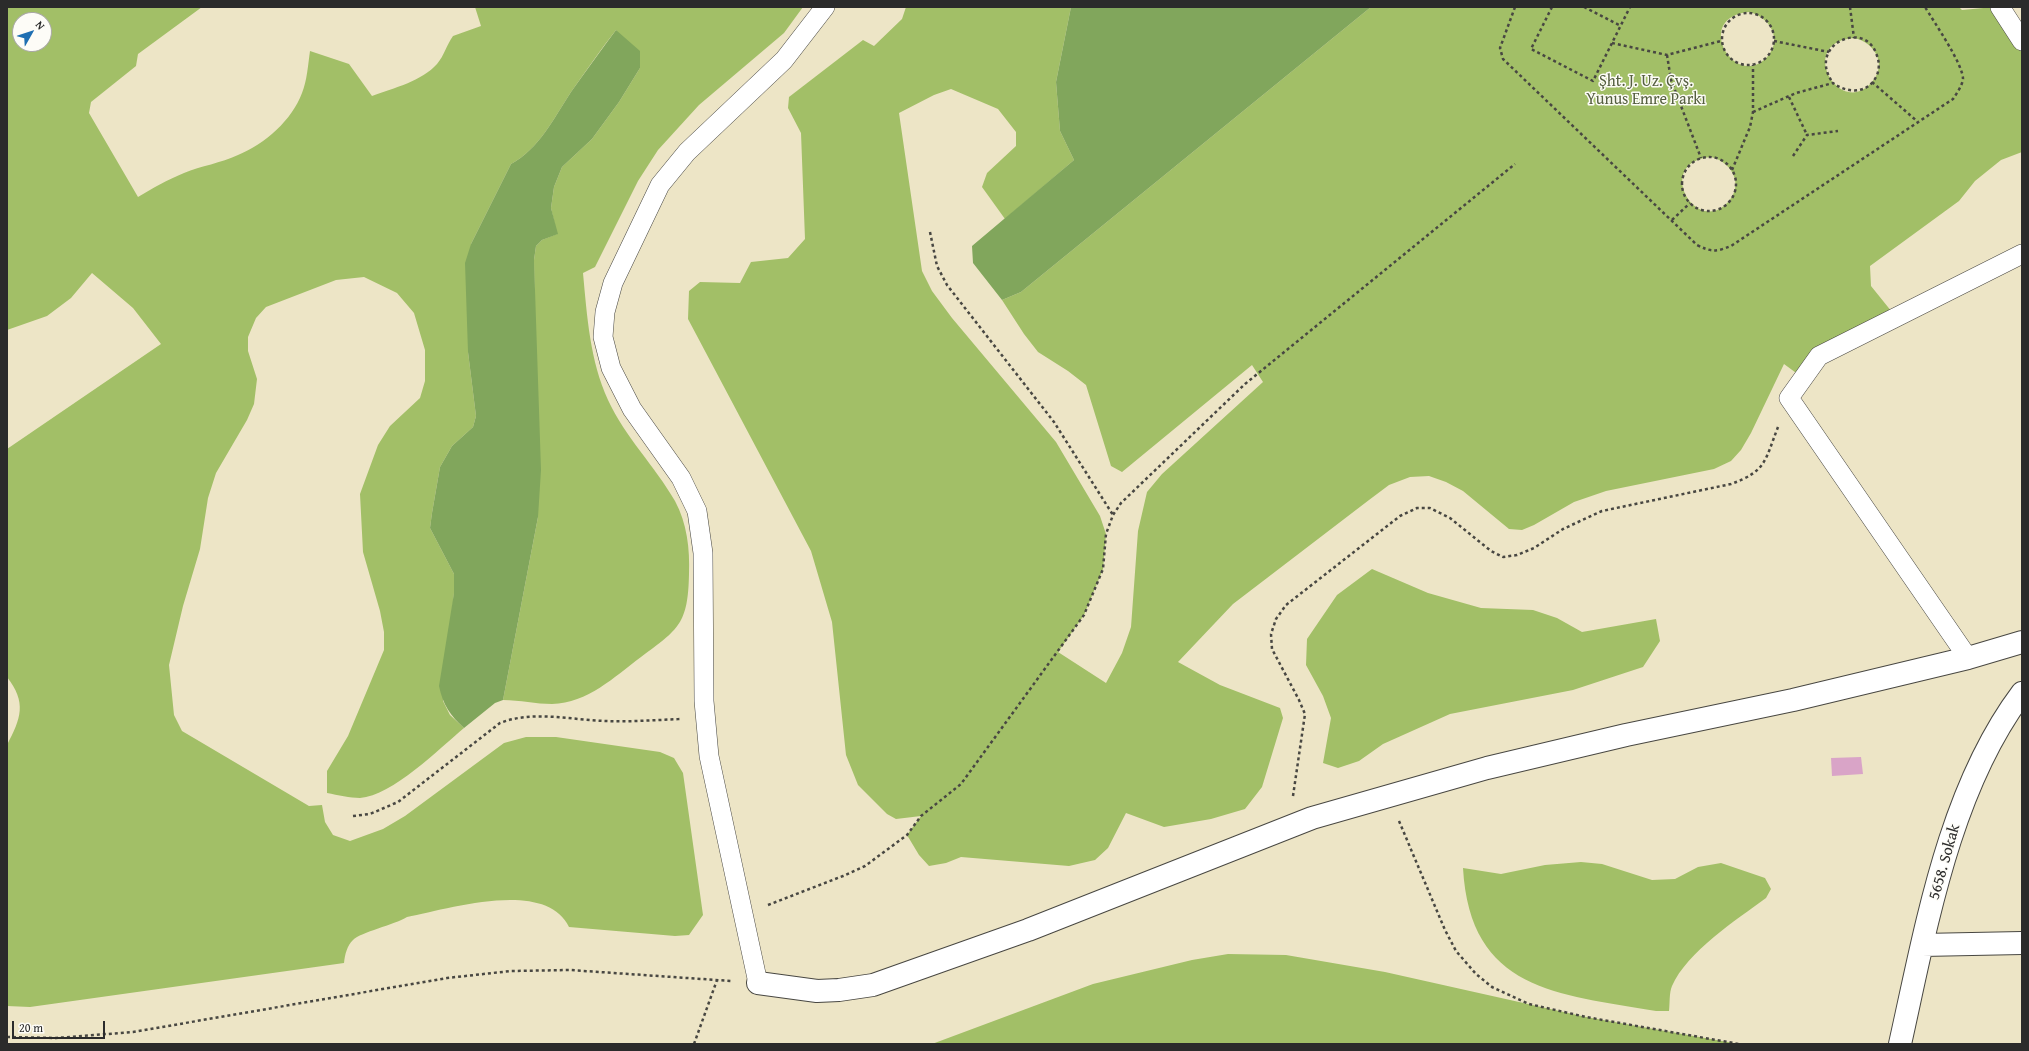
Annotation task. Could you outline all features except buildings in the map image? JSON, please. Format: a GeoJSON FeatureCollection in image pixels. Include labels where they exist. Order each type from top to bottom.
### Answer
{"type":"FeatureCollection","features":[{"type":"Feature","properties":{"kind":"street"},"geometry":{"type":"LineString","coordinates":[[758,983],[817,990],[839,990],[873,984],[1028,930],[1312,818],[1487,768],[1626,735],[1793,700],[1968,658],[2022,642]]}},
{"type":"Feature","properties":{"kind":"street","name":"5658. Sokak"},"geometry":{"type":"LineString","coordinates":[[1900,1044],[1922,945],[1955,825],[1973,779],[1995,733],[2022,693]]}},
{"type":"Feature","properties":{"kind":"street"},"geometry":{"type":"LineString","coordinates":[[1922,945],[2022,943]]}},
{"type":"Feature","properties":{"kind":"lane"},"geometry":{"type":"LineString","coordinates":[[758,983],[709,756],[705,718],[703,553],[697,512],[681,478],[632,409],[611,368],[603,337],[605,312],[613,284],[660,185],[687,152],[784,60],[825,7]]}},
{"type":"Feature","properties":{"kind":"lane"},"geometry":{"type":"LineString","coordinates":[[2000,7],[2022,41]]}},
{"type":"Feature","properties":{"kind":"lane"},"geometry":{"type":"LineString","coordinates":[[1968,658],[1789,398],[1819,356],[2022,254]]}},
{"type":"Feature","properties":{"kind":"path"},"geometry":{"type":"LineString","coordinates":[[1516,7],[1503,36],[1500,48],[1503,59],[1697,245],[1708,250],[1719,250],[1725,248],[1953,99],[1960,89],[1963,79],[1960,67],[1925,7]]}},
{"type":"Feature","properties":{"kind":"path"},"geometry":{"type":"LineString","coordinates":[[1552,7],[1531,49],[1593,81],[1630,7]]}},
{"type":"Feature","properties":{"kind":"path"},"geometry":{"type":"LineString","coordinates":[[1584,7],[1621,26]]}},
{"type":"Feature","properties":{"kind":"path"},"geometry":{"type":"LineString","coordinates":[[1749,12],[1752,7]]}},
{"type":"Feature","properties":{"kind":"path"},"geometry":{"type":"LineString","coordinates":[[1850,7],[1854,38]]}},
{"type":"Feature","properties":{"kind":"path"},"geometry":{"type":"LineString","coordinates":[[1749,12],[1765,18],[1774,32],[1774,41],[1768,56],[1753,65],[1736,63],[1723,50],[1721,41],[1724,28],[1732,17],[1741,13],[1749,12]]}},
{"type":"Feature","properties":{"kind":"path"},"geometry":{"type":"LineString","coordinates":[[1854,38],[1862,40],[1875,50],[1879,67],[1872,82],[1858,91],[1841,89],[1833,83],[1828,76],[1826,67],[1829,52],[1837,42],[1845,39],[1854,38]]}},
{"type":"Feature","properties":{"kind":"path"},"geometry":{"type":"LineString","coordinates":[[1612,43],[1667,55],[1721,41]]}},
{"type":"Feature","properties":{"kind":"path"},"geometry":{"type":"LineString","coordinates":[[1774,41],[1829,52]]}},
{"type":"Feature","properties":{"kind":"path"},"geometry":{"type":"LineString","coordinates":[[1667,55],[1671,80],[1701,158]]}},
{"type":"Feature","properties":{"kind":"path"},"geometry":{"type":"LineString","coordinates":[[1732,170],[1750,127],[1753,112],[1753,65]]}},
{"type":"Feature","properties":{"kind":"path"},"geometry":{"type":"LineString","coordinates":[[1872,82],[1918,122]]}},
{"type":"Feature","properties":{"kind":"path"},"geometry":{"type":"LineString","coordinates":[[1753,112],[1809,89],[1833,83]]}},
{"type":"Feature","properties":{"kind":"path"},"geometry":{"type":"LineString","coordinates":[[1788,97],[1807,134]]}},
{"type":"Feature","properties":{"kind":"path"},"geometry":{"type":"LineString","coordinates":[[1807,134],[1838,131]]}},
{"type":"Feature","properties":{"kind":"path"},"geometry":{"type":"LineString","coordinates":[[1792,156],[1807,134]]}},
{"type":"Feature","properties":{"kind":"path"},"geometry":{"type":"LineString","coordinates":[[1701,158],[1719,159],[1732,170],[1736,186],[1729,202],[1722,207],[1706,210],[1698,208],[1690,203],[1684,195],[1682,186],[1683,177],[1687,168],[1693,162],[1701,158]]}},
{"type":"Feature","properties":{"kind":"path"},"geometry":{"type":"LineString","coordinates":[[743,914],[843,876],[865,866],[908,834],[921,816],[961,784],[1084,615],[1103,569],[1106,534],[1113,515],[1121,503],[1245,384],[1515,164]]}},
{"type":"Feature","properties":{"kind":"path"},"geometry":{"type":"LineString","coordinates":[[1672,220],[1690,203]]}},
{"type":"Feature","properties":{"kind":"path"},"geometry":{"type":"LineString","coordinates":[[930,232],[937,266],[947,285],[1054,422],[1113,515]]}},
{"type":"Feature","properties":{"kind":"path"},"geometry":{"type":"LineString","coordinates":[[1289,827],[1305,714],[1272,650],[1271,634],[1276,619],[1286,605],[1400,516],[1417,508],[1430,508],[1450,518],[1491,552],[1503,558],[1517,555],[1534,548],[1568,526],[1602,511],[1731,484],[1744,479],[1755,474],[1763,465],[1789,398]]}},
{"type":"Feature","properties":{"kind":"path"},"geometry":{"type":"LineString","coordinates":[[353,816],[370,814],[398,802],[500,723],[515,717],[537,716],[609,722],[705,718]]}},
{"type":"Feature","properties":{"kind":"path"},"geometry":{"type":"LineString","coordinates":[[1388,796],[1445,930],[1456,951],[1476,974],[1492,987],[1529,1004],[1586,1017],[1739,1044]]}},
{"type":"Feature","properties":{"kind":"path"},"geometry":{"type":"LineString","coordinates":[[7,1037],[56,1038],[133,1032],[447,978],[511,971],[570,970],[758,983]]}},
{"type":"Feature","properties":{"kind":"path"},"geometry":{"type":"LineString","coordinates":[[694,1044],[717,980]]}},
{"type":"Feature","properties":{"kind":"green space"},"geometry":{"type":"Polygon","coordinates":[[[7,7],[202,7],[138,54],[136,66],[91,102],[89,113],[138,197],[172,178],[197,168],[238,155],[267,138],[292,113],[302,93],[310,51],[349,64],[372,96],[407,83],[431,70],[444,54],[453,36],[481,26],[475,7],[803,7],[784,33],[699,105],[658,150],[638,181],[595,267],[583,273],[593,354],[608,400],[631,439],[675,501],[685,527],[689,555],[688,591],[683,615],[673,632],[600,688],[577,699],[565,703],[552,704],[503,700],[538,517],[534,260],[536,246],[542,240],[557,234],[551,208],[554,187],[562,167],[592,139],[619,102],[640,68],[616,30],[538,141],[521,158],[511,164],[471,244],[468,352],[476,416],[473,427],[452,446],[440,467],[430,528],[454,574],[454,593],[443,701],[450,715],[464,728],[415,770],[386,789],[373,795],[360,798],[327,793],[327,771],[348,736],[384,650],[384,632],[380,611],[363,552],[360,494],[378,445],[390,426],[420,398],[425,381],[425,350],[414,313],[397,293],[364,277],[336,280],[266,307],[256,318],[248,337],[248,351],[257,379],[254,404],[247,420],[216,473],[208,498],[200,549],[183,606],[169,665],[174,715],[182,731],[309,806],[322,805],[325,822],[333,835],[350,841],[383,829],[405,816],[504,743],[526,737],[556,737],[660,752],[674,758],[683,773],[703,915],[689,935],[675,936],[569,927],[557,912],[540,904],[518,900],[495,901],[446,908],[407,917],[363,934],[353,940],[349,945],[344,963],[30,1007],[7,1006],[7,745],[16,727],[20,711],[17,695],[7,677],[7,449],[161,344],[133,308],[92,273],[71,298],[47,316],[7,330],[7,7]]]}},
{"type":"Feature","properties":{"kind":"green space","name":"Şht. J. Uz. Çvş. Yunus Emre Parkı"},"geometry":{"type":"Polygon","coordinates":[[[906,7],[1071,7],[1056,82],[1060,131],[1074,160],[1005,219],[982,187],[987,173],[1016,146],[1016,132],[998,109],[951,89],[934,95],[899,113],[922,271],[932,291],[952,318],[1056,442],[1100,516],[1106,534],[1103,569],[1084,615],[1058,652],[1106,683],[1122,653],[1131,627],[1138,531],[1147,492],[1162,474],[1263,382],[1252,365],[1122,472],[1111,466],[1086,385],[1068,371],[1038,352],[1024,334],[1002,300],[1021,292],[1371,7],[1959,7],[1962,10],[1994,7],[2022,41],[2022,152],[2001,160],[1975,181],[1959,201],[1870,266],[1871,286],[1896,317],[1803,378],[1784,364],[1751,433],[1741,450],[1731,461],[1714,469],[1606,491],[1574,502],[1534,525],[1522,530],[1509,529],[1463,491],[1446,482],[1429,476],[1410,477],[1389,485],[1233,604],[1178,662],[1220,685],[1280,708],[1283,718],[1262,787],[1245,809],[1211,819],[1164,827],[1126,813],[1108,848],[1095,860],[1069,866],[961,857],[946,863],[929,866],[919,855],[907,835],[921,816],[896,819],[887,814],[858,785],[846,755],[832,622],[811,551],[688,319],[689,291],[700,282],[740,283],[751,262],[788,258],[805,239],[801,133],[788,108],[789,97],[863,40],[874,46],[902,19],[906,7]],[[1749,12],[1732,17],[1723,26],[1721,38],[1725,50],[1733,60],[1743,65],[1756,65],[1768,56],[1774,42],[1774,35],[1772,29],[1763,18],[1749,12]],[[1854,38],[1837,43],[1827,52],[1825,64],[1829,76],[1837,86],[1847,92],[1860,91],[1872,82],[1877,75],[1879,61],[1873,49],[1861,40],[1854,38]],[[1711,157],[1694,162],[1684,171],[1682,183],[1686,195],[1694,205],[1704,211],[1717,210],[1729,201],[1733,194],[1735,180],[1733,174],[1724,163],[1711,157]]]}},
{"type":"Feature","properties":{"kind":"green space"},"geometry":{"type":"Polygon","coordinates":[[[1071,7],[1371,7],[1021,292],[1002,300],[973,263],[972,246],[1074,160],[1060,131],[1056,82],[1071,7]]]}},
{"type":"Feature","properties":{"kind":"green space"},"geometry":{"type":"Polygon","coordinates":[[[616,30],[640,51],[640,68],[619,102],[592,139],[562,167],[554,187],[551,208],[558,234],[542,240],[536,246],[534,260],[541,470],[538,517],[503,700],[495,703],[464,728],[448,709],[439,686],[454,593],[454,574],[430,528],[440,467],[452,446],[473,427],[476,416],[468,352],[465,263],[471,244],[511,164],[521,158],[538,141],[616,30]]]}},
{"type":"Feature","properties":{"kind":"green space"},"geometry":{"type":"Polygon","coordinates":[[[1372,569],[1428,593],[1481,608],[1533,610],[1557,618],[1582,632],[1656,619],[1660,641],[1643,667],[1573,690],[1450,714],[1383,744],[1359,761],[1338,768],[1323,763],[1331,718],[1323,696],[1306,665],[1307,639],[1337,595],[1372,569]]]}},
{"type":"Feature","properties":{"kind":"green space"},"geometry":{"type":"Polygon","coordinates":[[[1581,862],[1602,864],[1652,880],[1675,879],[1698,867],[1721,863],[1765,878],[1771,889],[1766,898],[1700,949],[1679,973],[1672,986],[1669,1011],[1656,1011],[1585,999],[1553,991],[1525,979],[1501,963],[1482,940],[1469,909],[1463,868],[1501,874],[1545,865],[1581,862]]]}},
{"type":"Feature","properties":{"kind":"green space"},"geometry":{"type":"Polygon","coordinates":[[[1228,954],[1286,955],[1385,972],[1586,1017],[1739,1044],[932,1044],[1093,984],[1192,960],[1228,954]]]}}]}
